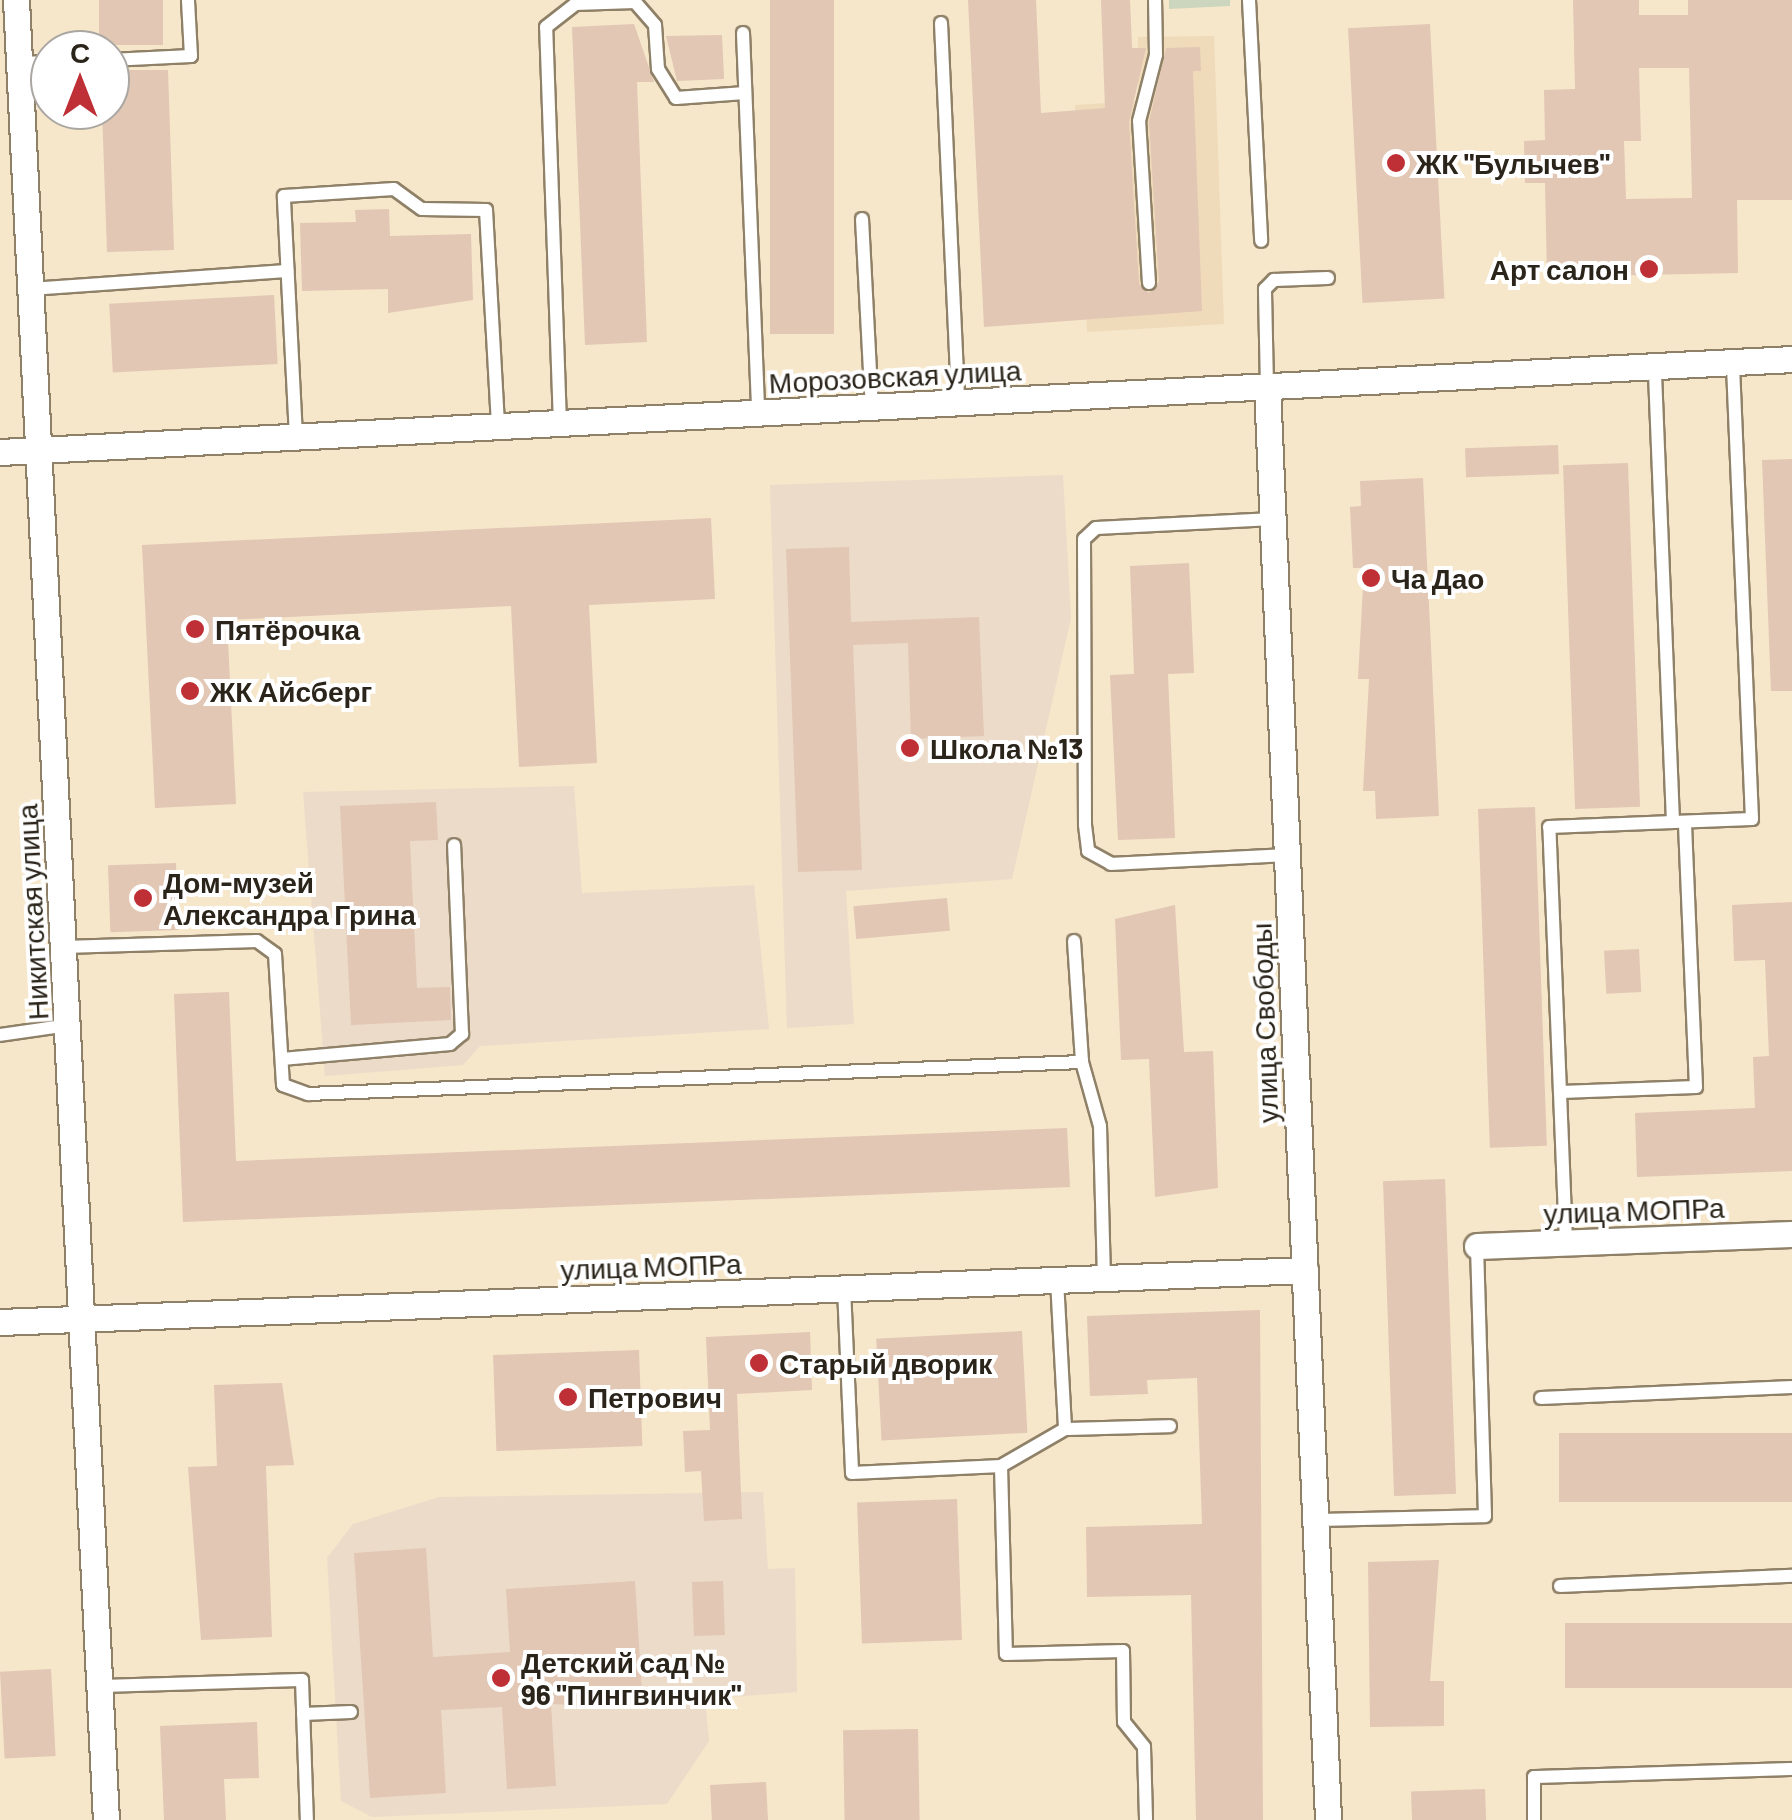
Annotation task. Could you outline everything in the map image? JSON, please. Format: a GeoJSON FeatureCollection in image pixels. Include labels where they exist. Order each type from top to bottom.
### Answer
{"type":"FeatureCollection","features":[{"type":"Feature","properties":{"kind":"street","name":"Никитская улица"},"geometry":{"type":"LineString","coordinates":[[16,0],[85,1318],[106,1820]]}},
{"type":"Feature","properties":{"kind":"street","name":"Морозовская улица"},"geometry":{"type":"LineString","coordinates":[[0,452],[1792,358]]}},
{"type":"Feature","properties":{"kind":"street","name":"улица Свободы"},"geometry":{"type":"LineString","coordinates":[[1267,387],[1328,1820]]}},
{"type":"Feature","properties":{"kind":"street","name":"улица МОПРа"},"geometry":{"type":"LineString","coordinates":[[1478,1246],[1792,1234]]}},
{"type":"Feature","properties":{"kind":"street","name":"улица МОПРа"},"geometry":{"type":"LineString","coordinates":[[0,1322],[1305,1270]]}},
{"type":"Feature","properties":{"kind":"lane"},"geometry":{"type":"LineString","coordinates":[[130,59],[191,56],[188,0]]}},
{"type":"Feature","properties":{"kind":"lane"},"geometry":{"type":"LineString","coordinates":[[1149,283],[1139,121],[1156,55],[1155,0]]}},
{"type":"Feature","properties":{"kind":"lane"},"geometry":{"type":"LineString","coordinates":[[1249,0],[1261,241]]}},
{"type":"Feature","properties":{"kind":"lane"},"geometry":{"type":"LineString","coordinates":[[560,424],[546,27],[574,4],[635,2],[654,25],[658,70],[676,98],[745,93]]}},
{"type":"Feature","properties":{"kind":"lane"},"geometry":{"type":"LineString","coordinates":[[941,22],[958,403]]}},
{"type":"Feature","properties":{"kind":"lane"},"geometry":{"type":"LineString","coordinates":[[743,33],[758,413]]}},
{"type":"Feature","properties":{"kind":"lane"},"geometry":{"type":"LineString","coordinates":[[19,63],[30,63]]}},
{"type":"Feature","properties":{"kind":"lane"},"geometry":{"type":"LineString","coordinates":[[296,437],[284,196],[394,189],[422,209],[486,210],[498,427]]}},
{"type":"Feature","properties":{"kind":"lane"},"geometry":{"type":"LineString","coordinates":[[862,219],[872,408]]}},
{"type":"Feature","properties":{"kind":"lane"},"geometry":{"type":"LineString","coordinates":[[29,289],[288,271]]}},
{"type":"Feature","properties":{"kind":"lane","name":"улица Свободы"},"geometry":{"type":"LineString","coordinates":[[1267,387],[1265,289],[1274,280],[1328,278]]}},
{"type":"Feature","properties":{"kind":"lane"},"geometry":{"type":"LineString","coordinates":[[1566,1242],[1549,827],[1752,819],[1733,362]]}},
{"type":"Feature","properties":{"kind":"lane"},"geometry":{"type":"LineString","coordinates":[[1560,1092],[1696,1087],[1655,366]]}},
{"type":"Feature","properties":{"kind":"lane"},"geometry":{"type":"LineString","coordinates":[[1272,519],[1096,528],[1084,539],[1085,824],[1088,851],[1111,864],[1287,855]]}},
{"type":"Feature","properties":{"kind":"lane"},"geometry":{"type":"LineString","coordinates":[[282,1058],[450,1044],[462,1034],[454,845]]}},
{"type":"Feature","properties":{"kind":"lane"},"geometry":{"type":"LineString","coordinates":[[64,947],[257,940],[275,954],[283,1085],[308,1094],[1082,1062]]}},
{"type":"Feature","properties":{"kind":"lane"},"geometry":{"type":"LineString","coordinates":[[1074,940],[1082,1062],[1100,1126],[1104,1278]]}},
{"type":"Feature","properties":{"kind":"lane"},"geometry":{"type":"LineString","coordinates":[[0,1035],[69,1025]]}},
{"type":"Feature","properties":{"kind":"lane"},"geometry":{"type":"LineString","coordinates":[[1314,1520],[1484,1516],[1478,1246]]}},
{"type":"Feature","properties":{"kind":"lane"},"geometry":{"type":"LineString","coordinates":[[1057,1280],[1065,1430]]}},
{"type":"Feature","properties":{"kind":"lane"},"geometry":{"type":"LineString","coordinates":[[844,1288],[852,1472],[1002,1466],[1065,1430],[1170,1426]]}},
{"type":"Feature","properties":{"kind":"lane"},"geometry":{"type":"LineString","coordinates":[[1542,1398],[1792,1387]]}},
{"type":"Feature","properties":{"kind":"lane"},"geometry":{"type":"LineString","coordinates":[[1002,1466],[1006,1654],[1123,1651],[1124,1722],[1144,1747],[1146,1820]]}},
{"type":"Feature","properties":{"kind":"lane"},"geometry":{"type":"LineString","coordinates":[[1560,1586],[1792,1576]]}},
{"type":"Feature","properties":{"kind":"lane"},"geometry":{"type":"LineString","coordinates":[[100,1686],[302,1680],[307,1820]]}},
{"type":"Feature","properties":{"kind":"lane"},"geometry":{"type":"LineString","coordinates":[[303,1714],[351,1712]]}},
{"type":"Feature","properties":{"kind":"lane"},"geometry":{"type":"LineString","coordinates":[[1534,1820],[1534,1777],[1792,1769]]}},
{"type":"Feature","properties":{"kind":"shaded area"},"geometry":{"type":"Polygon","coordinates":[[[1214,36],[1224,324],[1087,332],[1075,105],[1138,101],[1138,37],[1214,36]]]}},
{"type":"Feature","properties":{"kind":"shaded area","name":"Школа №13"},"geometry":{"type":"Polygon","coordinates":[[[1063,475],[1071,618],[1012,879],[846,891],[854,1024],[787,1028],[770,485],[1063,475]]]}},
{"type":"Feature","properties":{"kind":"shaded area"},"geometry":{"type":"Polygon","coordinates":[[[574,786],[582,893],[754,885],[769,1029],[480,1046],[463,1065],[325,1076],[303,792],[574,786]]]}},
{"type":"Feature","properties":{"kind":"shaded area"},"geometry":{"type":"Polygon","coordinates":[[[763,1492],[768,1569],[795,1568],[797,1692],[705,1699],[709,1741],[667,1804],[372,1817],[341,1801],[327,1558],[353,1524],[439,1497],[763,1492]]]}},
{"type":"Feature","properties":{"kind":"green space"},"geometry":{"type":"Polygon","coordinates":[[[1169,0],[1230,0],[1230,6],[1169,9],[1169,0]]]}},
{"type":"Feature","properties":{"kind":"building"},"geometry":{"type":"Polygon","coordinates":[[[99,0],[163,0],[163,45],[130,45],[130,30],[99,30],[99,0]]]}},
{"type":"Feature","properties":{"kind":"building"},"geometry":{"type":"Polygon","coordinates":[[[770,0],[834,0],[834,334],[770,334],[770,0]]]}},
{"type":"Feature","properties":{"kind":"building"},"geometry":{"type":"Polygon","coordinates":[[[968,0],[1036,0],[1041,113],[1105,108],[1101,0],[1130,0],[1132,48],[1146,48],[1129,122],[1139,284],[1149,293],[1159,282],[1149,122],[1166,48],[1200,47],[1201,71],[1193,71],[1202,311],[984,327],[968,0]]]}},
{"type":"Feature","properties":{"kind":"building"},"geometry":{"type":"Polygon","coordinates":[[[1573,0],[1639,0],[1639,15],[1688,15],[1688,0],[1792,0],[1792,200],[1737,200],[1738,273],[1547,277],[1545,183],[1525,183],[1524,141],[1545,140],[1544,90],[1575,89],[1573,0]],[[1639,68],[1641,141],[1624,141],[1626,199],[1692,198],[1689,68],[1639,68]]]}},
{"type":"Feature","properties":{"kind":"building"},"geometry":{"type":"Polygon","coordinates":[[[634,24],[654,82],[637,82],[647,342],[585,345],[572,27],[634,24]]]}},
{"type":"Feature","properties":{"kind":"building","name":"ЖК \"Булычев\""},"geometry":{"type":"Polygon","coordinates":[[[1430,24],[1444,299],[1363,303],[1348,28],[1430,24]]]}},
{"type":"Feature","properties":{"kind":"building"},"geometry":{"type":"Polygon","coordinates":[[[722,35],[724,79],[677,81],[666,36],[722,35]]]}},
{"type":"Feature","properties":{"kind":"building"},"geometry":{"type":"Polygon","coordinates":[[[130,70],[168,70],[174,250],[107,252],[103,130],[130,130],[130,70]]]}},
{"type":"Feature","properties":{"kind":"building"},"geometry":{"type":"Polygon","coordinates":[[[389,209],[390,236],[471,234],[473,300],[388,313],[388,289],[302,291],[300,223],[356,222],[355,210],[389,209]]]}},
{"type":"Feature","properties":{"kind":"building"},"geometry":{"type":"Polygon","coordinates":[[[274,295],[278,364],[113,373],[109,304],[274,295]]]}},
{"type":"Feature","properties":{"kind":"building"},"geometry":{"type":"Polygon","coordinates":[[[1558,445],[1559,474],[1466,477],[1465,448],[1558,445]]]}},
{"type":"Feature","properties":{"kind":"building"},"geometry":{"type":"Polygon","coordinates":[[[1792,459],[1792,691],[1771,691],[1762,460],[1792,459]]]}},
{"type":"Feature","properties":{"kind":"building"},"geometry":{"type":"Polygon","coordinates":[[[1628,463],[1640,807],[1575,809],[1563,465],[1628,463]]]}},
{"type":"Feature","properties":{"kind":"building"},"geometry":{"type":"Polygon","coordinates":[[[1423,478],[1439,816],[1376,819],[1375,791],[1363,791],[1369,679],[1358,679],[1364,568],[1353,568],[1350,507],[1361,506],[1360,481],[1423,478]]]}},
{"type":"Feature","properties":{"kind":"building","name":"ЖК Айсберг"},"geometry":{"type":"Polygon","coordinates":[[[711,518],[715,599],[589,605],[597,763],[519,767],[511,606],[227,620],[236,804],[155,808],[142,545],[711,518]]]}},
{"type":"Feature","properties":{"kind":"building"},"geometry":{"type":"Polygon","coordinates":[[[849,547],[851,622],[979,617],[984,736],[911,739],[908,643],[853,645],[862,870],[798,872],[786,549],[849,547]]]}},
{"type":"Feature","properties":{"kind":"building"},"geometry":{"type":"Polygon","coordinates":[[[1189,563],[1194,673],[1168,674],[1175,838],[1118,840],[1110,675],[1134,674],[1130,566],[1189,563]]]}},
{"type":"Feature","properties":{"kind":"building"},"geometry":{"type":"Polygon","coordinates":[[[436,802],[438,840],[410,841],[417,988],[450,987],[451,1020],[351,1025],[340,806],[436,802]]]}},
{"type":"Feature","properties":{"kind":"building"},"geometry":{"type":"Polygon","coordinates":[[[1535,807],[1547,1146],[1490,1148],[1478,809],[1535,807]]]}},
{"type":"Feature","properties":{"kind":"building","name":"Дом-музей Александра Грина"},"geometry":{"type":"Polygon","coordinates":[[[176,863],[178,930],[110,932],[108,865],[176,863]]]}},
{"type":"Feature","properties":{"kind":"building"},"geometry":{"type":"Polygon","coordinates":[[[947,898],[950,931],[856,939],[853,906],[947,898]]]}},
{"type":"Feature","properties":{"kind":"building"},"geometry":{"type":"Polygon","coordinates":[[[1792,902],[1792,1171],[1637,1177],[1635,1113],[1755,1108],[1753,1057],[1769,1056],[1765,960],[1734,961],[1732,905],[1792,902]]]}},
{"type":"Feature","properties":{"kind":"building"},"geometry":{"type":"Polygon","coordinates":[[[1175,905],[1184,1052],[1213,1051],[1218,1188],[1155,1197],[1149,1059],[1121,1060],[1115,919],[1175,905]]]}},
{"type":"Feature","properties":{"kind":"building"},"geometry":{"type":"Polygon","coordinates":[[[1639,949],[1641,992],[1606,994],[1604,951],[1639,949]]]}},
{"type":"Feature","properties":{"kind":"building"},"geometry":{"type":"Polygon","coordinates":[[[229,992],[236,1161],[1067,1128],[1070,1187],[183,1222],[174,994],[229,992]]]}},
{"type":"Feature","properties":{"kind":"building"},"geometry":{"type":"Polygon","coordinates":[[[1445,1179],[1456,1494],[1394,1496],[1383,1181],[1445,1179]]]}},
{"type":"Feature","properties":{"kind":"building"},"geometry":{"type":"Polygon","coordinates":[[[1260,1310],[1263,1820],[1196,1820],[1191,1595],[1087,1597],[1086,1527],[1202,1524],[1197,1378],[1147,1380],[1148,1394],[1090,1396],[1087,1316],[1260,1310]]]}},
{"type":"Feature","properties":{"kind":"building"},"geometry":{"type":"Polygon","coordinates":[[[1022,1331],[1027,1433],[882,1441],[876,1339],[1022,1331]]]}},
{"type":"Feature","properties":{"kind":"building"},"geometry":{"type":"Polygon","coordinates":[[[810,1332],[812,1390],[737,1394],[742,1519],[704,1521],[701,1471],[685,1472],[683,1431],[710,1430],[706,1337],[810,1332]]]}},
{"type":"Feature","properties":{"kind":"building"},"geometry":{"type":"Polygon","coordinates":[[[639,1350],[642,1446],[496,1451],[493,1355],[639,1350]]]}},
{"type":"Feature","properties":{"kind":"building"},"geometry":{"type":"Polygon","coordinates":[[[282,1383],[294,1465],[266,1466],[272,1637],[201,1640],[188,1467],[217,1466],[214,1385],[282,1383]]]}},
{"type":"Feature","properties":{"kind":"building"},"geometry":{"type":"Polygon","coordinates":[[[1559,1433],[1792,1433],[1792,1502],[1559,1502],[1559,1433]]]}},
{"type":"Feature","properties":{"kind":"building"},"geometry":{"type":"Polygon","coordinates":[[[957,1499],[962,1640],[862,1643],[857,1502],[957,1499]]]}},
{"type":"Feature","properties":{"kind":"building","name":"Детский сад № 96 \"Пингвинчик\""},"geometry":{"type":"Polygon","coordinates":[[[426,1548],[433,1657],[510,1652],[506,1589],[635,1581],[643,1708],[551,1704],[556,1786],[507,1789],[502,1707],[441,1710],[446,1793],[370,1798],[354,1553],[426,1548]]]}},
{"type":"Feature","properties":{"kind":"building"},"geometry":{"type":"Polygon","coordinates":[[[1439,1560],[1430,1681],[1444,1681],[1444,1726],[1370,1727],[1368,1562],[1439,1560]]]}},
{"type":"Feature","properties":{"kind":"building"},"geometry":{"type":"Polygon","coordinates":[[[723,1581],[725,1635],[694,1636],[692,1582],[723,1581]]]}},
{"type":"Feature","properties":{"kind":"building"},"geometry":{"type":"Polygon","coordinates":[[[1565,1623],[1792,1623],[1792,1688],[1565,1688],[1565,1623]]]}},
{"type":"Feature","properties":{"kind":"building"},"geometry":{"type":"Polygon","coordinates":[[[51,1669],[56,1756],[5,1759],[0,1672],[51,1669]]]}},
{"type":"Feature","properties":{"kind":"building"},"geometry":{"type":"Polygon","coordinates":[[[257,1722],[259,1778],[224,1779],[226,1820],[164,1820],[160,1726],[257,1722]]]}},
{"type":"Feature","properties":{"kind":"building"},"geometry":{"type":"Polygon","coordinates":[[[918,1729],[920,1820],[845,1820],[843,1730],[918,1729]]]}},
{"type":"Feature","properties":{"kind":"building"},"geometry":{"type":"Polygon","coordinates":[[[766,1782],[768,1820],[712,1820],[710,1785],[766,1782]]]}},
{"type":"Feature","properties":{"kind":"building"},"geometry":{"type":"Polygon","coordinates":[[[1485,1789],[1486,1820],[1412,1820],[1411,1792],[1485,1789]]]}},
{"type":"Feature","properties":{"kind":"place","name":"ЖК \"Булычев\""},"geometry":{"type":"Point","coordinates":[1396,163]}},
{"type":"Feature","properties":{"kind":"place","name":"Арт салон"},"geometry":{"type":"Point","coordinates":[1649,269]}},
{"type":"Feature","properties":{"kind":"place","name":"Ча Дао"},"geometry":{"type":"Point","coordinates":[1371,578]}},
{"type":"Feature","properties":{"kind":"place","name":"Пятёрочка"},"geometry":{"type":"Point","coordinates":[195,629]}},
{"type":"Feature","properties":{"kind":"place","name":"ЖК Айсберг"},"geometry":{"type":"Point","coordinates":[190,691]}},
{"type":"Feature","properties":{"kind":"place","name":"Школа №13"},"geometry":{"type":"Point","coordinates":[910,748]}},
{"type":"Feature","properties":{"kind":"place","name":"Дом-музей Александра Грина"},"geometry":{"type":"Point","coordinates":[143,898]}},
{"type":"Feature","properties":{"kind":"place","name":"Старый дворик"},"geometry":{"type":"Point","coordinates":[759,1363]}},
{"type":"Feature","properties":{"kind":"place","name":"Петрович"},"geometry":{"type":"Point","coordinates":[568,1397]}},
{"type":"Feature","properties":{"kind":"place","name":"Детский сад № 96 \"Пингвинчик\""},"geometry":{"type":"Point","coordinates":[501,1678]}}]}
